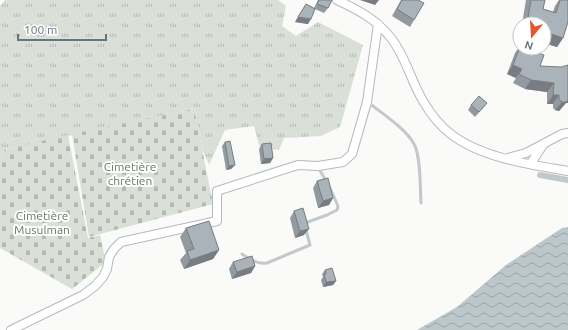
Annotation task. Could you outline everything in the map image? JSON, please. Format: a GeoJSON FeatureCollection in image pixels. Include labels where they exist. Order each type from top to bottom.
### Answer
{"type":"FeatureCollection","features":[{"type":"Feature","properties":{"kind":"street"},"geometry":{"type":"LineString","coordinates":[[337,0],[359,10],[378,24],[392,39],[404,58],[422,100],[441,125],[452,135],[482,151],[520,162],[568,170]]}},
{"type":"Feature","properties":{"kind":"street"},"geometry":{"type":"LineString","coordinates":[[12,330],[83,295],[95,286],[103,277],[107,269],[109,257],[121,242],[217,221],[217,191],[298,165],[318,166],[343,162],[352,154],[367,102],[378,24]]}},
{"type":"Feature","properties":{"kind":"street"},"geometry":{"type":"LineString","coordinates":[[506,158],[526,153],[562,134],[568,133]]}},
{"type":"Feature","properties":{"kind":"street"},"geometry":{"type":"LineString","coordinates":[[531,164],[536,154],[544,144]]}},
{"type":"Feature","properties":{"kind":"street"},"geometry":{"type":"LineString","coordinates":[[520,162],[526,153]]}},
{"type":"Feature","properties":{"kind":"street"},"geometry":{"type":"LineString","coordinates":[[536,154],[549,168]]}},
{"type":"Feature","properties":{"kind":"street"},"geometry":{"type":"LineString","coordinates":[[540,175],[568,180]]}},
{"type":"Feature","properties":{"kind":"lane"},"geometry":{"type":"LineString","coordinates":[[367,102],[407,134],[415,145],[418,159],[421,203]]}},
{"type":"Feature","properties":{"kind":"lane"},"geometry":{"type":"LineString","coordinates":[[242,254],[261,264],[268,263],[310,245],[304,225],[305,222],[327,215],[337,210],[338,206],[318,166]]}},
{"type":"Feature","properties":{"kind":"green space"},"geometry":{"type":"Polygon","coordinates":[[[5,0],[278,0],[286,6],[282,26],[296,36],[318,22],[363,45],[340,127],[321,136],[284,138],[279,150],[260,148],[254,126],[225,130],[209,165],[202,149],[194,109],[4,150],[0,158],[0,6],[5,0]]]}},
{"type":"Feature","properties":{"kind":"green space","name":"Cimetière chrétien"},"geometry":{"type":"Polygon","coordinates":[[[194,109],[213,204],[89,237],[72,134],[194,109]]]}},
{"type":"Feature","properties":{"kind":"green space","name":"Cimetière Musulman"},"geometry":{"type":"Polygon","coordinates":[[[68,135],[88,238],[100,235],[106,262],[72,289],[0,248],[0,158],[4,150],[68,135]]]}},
{"type":"Feature","properties":{"kind":"water"},"geometry":{"type":"Polygon","coordinates":[[[568,227],[568,330],[417,330],[457,307],[506,265],[562,228],[568,227]]]}},
{"type":"Feature","properties":{"kind":"building"},"geometry":{"type":"Polygon","coordinates":[[[319,0],[332,0],[328,8],[317,4],[319,0]]]}},
{"type":"Feature","properties":{"kind":"building"},"geometry":{"type":"Polygon","coordinates":[[[402,0],[418,0],[424,3],[414,20],[397,9],[402,0]]]}},
{"type":"Feature","properties":{"kind":"building"},"geometry":{"type":"Polygon","coordinates":[[[531,0],[545,0],[543,9],[556,13],[560,0],[568,0],[568,22],[563,38],[552,34],[552,16],[528,16],[531,0]]]}},
{"type":"Feature","properties":{"kind":"building"},"geometry":{"type":"Polygon","coordinates":[[[306,4],[315,9],[311,19],[298,17],[306,4]]]}},
{"type":"Feature","properties":{"kind":"building"},"geometry":{"type":"Polygon","coordinates":[[[516,56],[544,56],[540,66],[561,67],[568,65],[568,100],[566,102],[562,102],[559,99],[559,95],[553,95],[554,83],[531,80],[519,74],[522,69],[513,65],[516,56]]]}},
{"type":"Feature","properties":{"kind":"building"},"geometry":{"type":"Polygon","coordinates":[[[479,96],[487,103],[479,112],[471,105],[479,96]]]}},
{"type":"Feature","properties":{"kind":"building"},"geometry":{"type":"Polygon","coordinates":[[[230,141],[235,165],[229,166],[225,142],[230,141]]]}},
{"type":"Feature","properties":{"kind":"building"},"geometry":{"type":"Polygon","coordinates":[[[271,143],[273,158],[264,159],[262,144],[271,143]]]}},
{"type":"Feature","properties":{"kind":"building"},"geometry":{"type":"Polygon","coordinates":[[[328,178],[333,198],[323,201],[317,181],[328,178]]]}},
{"type":"Feature","properties":{"kind":"building"},"geometry":{"type":"Polygon","coordinates":[[[303,208],[309,229],[300,231],[294,211],[303,208]]]}},
{"type":"Feature","properties":{"kind":"building"},"geometry":{"type":"Polygon","coordinates":[[[209,221],[219,250],[190,260],[187,251],[194,249],[186,228],[209,221]]]}},
{"type":"Feature","properties":{"kind":"building"},"geometry":{"type":"Polygon","coordinates":[[[252,256],[255,266],[237,272],[233,262],[252,256]]]}},
{"type":"Feature","properties":{"kind":"building"},"geometry":{"type":"Polygon","coordinates":[[[332,268],[336,281],[326,282],[324,275],[326,274],[325,270],[332,268]]]}}]}
